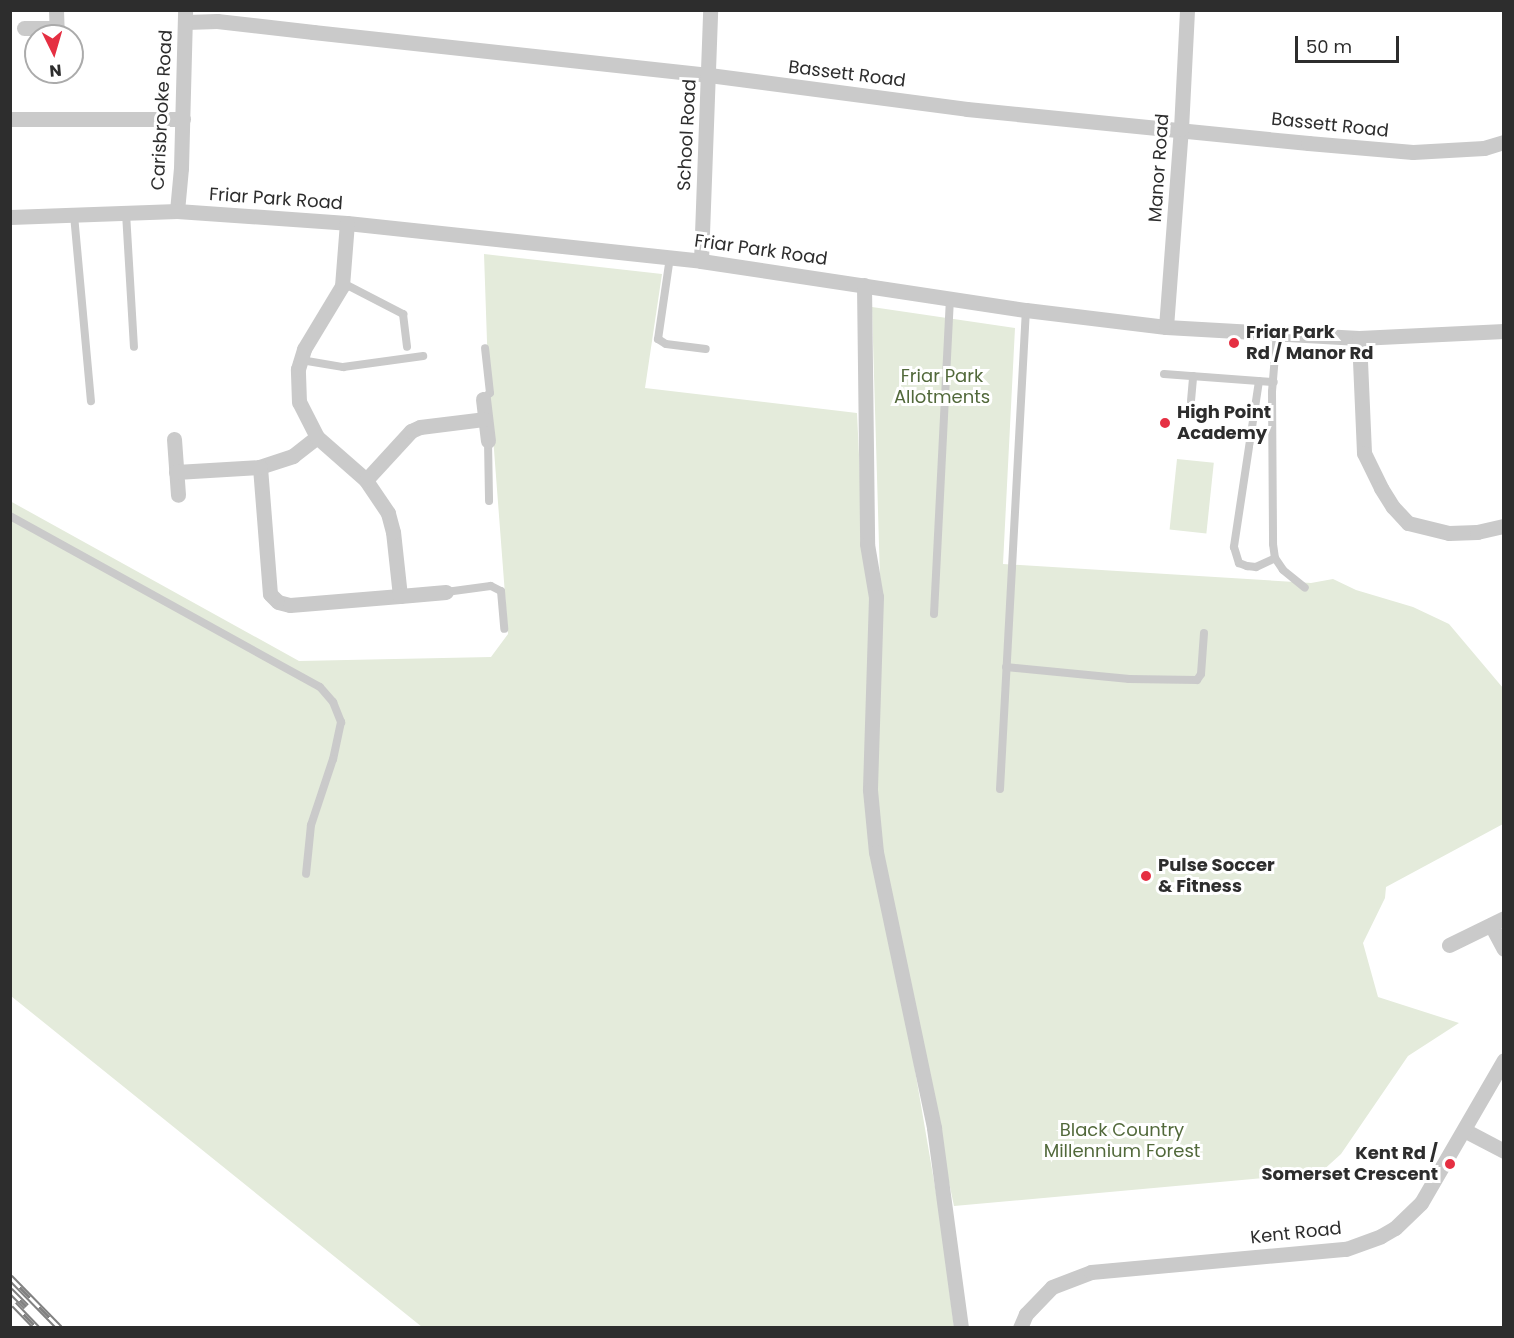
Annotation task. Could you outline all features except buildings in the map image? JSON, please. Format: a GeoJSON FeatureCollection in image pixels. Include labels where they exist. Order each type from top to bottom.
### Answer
{"type":"FeatureCollection","features":[{"type":"Feature","properties":{"kind":"street","name":"School Road"},"geometry":{"type":"LineString","coordinates":[[701,261],[710,10]]}},
{"type":"Feature","properties":{"kind":"street","name":"Manor Road"},"geometry":{"type":"LineString","coordinates":[[1166,327],[1182,129],[1187,10]]}},
{"type":"Feature","properties":{"kind":"street","name":"Bassett Road"},"geometry":{"type":"LineString","coordinates":[[185,16],[709,75],[966,109],[1413,152],[1484,148],[1503,142]]}},
{"type":"Feature","properties":{"kind":"street","name":"Carisbrooke Road"},"geometry":{"type":"LineString","coordinates":[[177,211],[183,119],[185,16]]}},
{"type":"Feature","properties":{"kind":"street"},"geometry":{"type":"LineString","coordinates":[[10,119],[183,119]]}},
{"type":"Feature","properties":{"kind":"street","name":"Friar Park Road"},"geometry":{"type":"LineString","coordinates":[[10,217],[177,211],[347,223],[670,257],[1026,310],[1166,327],[1359,338],[1503,331]]}},
{"type":"Feature","properties":{"kind":"street"},"geometry":{"type":"LineString","coordinates":[[347,223],[343,283],[301,360],[297,384],[299,402],[317,436],[366,480],[388,513],[400,596]]}},
{"type":"Feature","properties":{"kind":"street"},"geometry":{"type":"LineString","coordinates":[[864,285],[867,544],[876,597],[870,790],[876,852],[934,1128],[961,1328]]}},
{"type":"Feature","properties":{"kind":"street"},"geometry":{"type":"LineString","coordinates":[[1359,338],[1364,453],[1393,507],[1408,523],[1449,533],[1477,532],[1503,526]]}},
{"type":"Feature","properties":{"kind":"street"},"geometry":{"type":"LineString","coordinates":[[483,399],[488,441]]}},
{"type":"Feature","properties":{"kind":"street"},"geometry":{"type":"LineString","coordinates":[[366,480],[411,431],[420,427],[484,419]]}},
{"type":"Feature","properties":{"kind":"street"},"geometry":{"type":"LineString","coordinates":[[176,472],[260,467],[293,456],[317,436]]}},
{"type":"Feature","properties":{"kind":"street"},"geometry":{"type":"LineString","coordinates":[[174,439],[178,495]]}},
{"type":"Feature","properties":{"kind":"street"},"geometry":{"type":"LineString","coordinates":[[260,467],[270,594],[278,602],[290,605],[446,592]]}},
{"type":"Feature","properties":{"kind":"street"},"geometry":{"type":"LineString","coordinates":[[1449,945],[1497,921],[1503,949]]}},
{"type":"Feature","properties":{"kind":"street","name":"Kent Road"},"geometry":{"type":"LineString","coordinates":[[1020,1328],[1026,1314],[1052,1287],[1091,1272],[1346,1249],[1368,1242],[1395,1228],[1420,1203],[1503,1060]]}},
{"type":"Feature","properties":{"kind":"street"},"geometry":{"type":"LineString","coordinates":[[1464,1130],[1503,1151]]}},
{"type":"Feature","properties":{"kind":"lane"},"geometry":{"type":"LineString","coordinates":[[126,213],[134,347]]}},
{"type":"Feature","properties":{"kind":"lane"},"geometry":{"type":"LineString","coordinates":[[74,214],[91,401]]}},
{"type":"Feature","properties":{"kind":"lane"},"geometry":{"type":"LineString","coordinates":[[670,257],[658,339],[666,344],[706,349]]}},
{"type":"Feature","properties":{"kind":"lane"},"geometry":{"type":"LineString","coordinates":[[343,283],[403,314],[407,347]]}},
{"type":"Feature","properties":{"kind":"lane"},"geometry":{"type":"LineString","coordinates":[[934,614],[950,298]]}},
{"type":"Feature","properties":{"kind":"lane"},"geometry":{"type":"LineString","coordinates":[[1000,789],[1026,310]]}},
{"type":"Feature","properties":{"kind":"lane"},"geometry":{"type":"LineString","coordinates":[[1277,332],[1274,382],[1273,532],[1275,558],[1283,570],[1305,588]]}},
{"type":"Feature","properties":{"kind":"lane"},"geometry":{"type":"LineString","coordinates":[[483,399],[490,393],[485,348]]}},
{"type":"Feature","properties":{"kind":"lane"},"geometry":{"type":"LineString","coordinates":[[301,360],[343,366],[423,356]]}},
{"type":"Feature","properties":{"kind":"lane"},"geometry":{"type":"LineString","coordinates":[[1164,374],[1274,382]]}},
{"type":"Feature","properties":{"kind":"lane"},"geometry":{"type":"LineString","coordinates":[[1191,401],[1193,376]]}},
{"type":"Feature","properties":{"kind":"lane"},"geometry":{"type":"LineString","coordinates":[[1259,381],[1234,547],[1239,563],[1247,566],[1256,567],[1275,558]]}},
{"type":"Feature","properties":{"kind":"lane"},"geometry":{"type":"LineString","coordinates":[[488,441],[489,501]]}},
{"type":"Feature","properties":{"kind":"lane"},"geometry":{"type":"LineString","coordinates":[[10,516],[320,687],[333,702],[341,722],[333,759],[311,825],[306,874]]}},
{"type":"Feature","properties":{"kind":"lane"},"geometry":{"type":"LineString","coordinates":[[446,592],[491,586],[501,591],[504,629]]}},
{"type":"Feature","properties":{"kind":"lane"},"geometry":{"type":"LineString","coordinates":[[1006,667],[1106,677],[1197,680],[1201,674],[1204,633]]}},
{"type":"Feature","properties":{"kind":"green space"},"geometry":{"type":"Polygon","coordinates":[[[484,254],[662,274],[645,388],[857,413],[864,560],[870,597],[867,790],[940,1216],[954,1327],[422,1327],[11,996],[10,501],[299,661],[491,657],[508,634],[488,371],[484,254]]]}},
{"type":"Feature","properties":{"kind":"green space","name":"Pulse Soccer & Fitness"},"geometry":{"type":"Polygon","coordinates":[[[872,307],[1015,328],[1003,564],[1311,583],[1333,579],[1356,590],[1413,607],[1449,624],[1503,688],[1503,824],[1386,887],[1385,898],[1363,943],[1378,997],[1459,1023],[1408,1056],[1341,1154],[1320,1173],[954,1206],[879,849],[874,788],[880,579],[872,307]]]}},
{"type":"Feature","properties":{"kind":"green space"},"geometry":{"type":"Polygon","coordinates":[[[1177,459],[1214,463],[1206,533],[1170,530],[1177,459]]]}},
{"type":"Feature","properties":{"kind":"railway"},"geometry":{"type":"LineString","coordinates":[[10,1277],[60,1328]]}},
{"type":"Feature","properties":{"kind":"railway"},"geometry":{"type":"LineString","coordinates":[[10,1290],[26,1306]]}},
{"type":"Feature","properties":{"kind":"railway"},"geometry":{"type":"LineString","coordinates":[[14,1304],[37,1328]]}},
{"type":"Feature","properties":{"kind":"place","name":"Friar Park Rd / Manor Rd"},"geometry":{"type":"Point","coordinates":[1234,343]}},
{"type":"Feature","properties":{"kind":"place","name":"High Point Academy"},"geometry":{"type":"Point","coordinates":[1165,423]}},
{"type":"Feature","properties":{"kind":"place","name":"Pulse Soccer & Fitness"},"geometry":{"type":"Point","coordinates":[1146,876]}},
{"type":"Feature","properties":{"kind":"place","name":"Kent Rd / Somerset Crescent"},"geometry":{"type":"Point","coordinates":[1450,1164]}},
{"type":"Feature","properties":{"kind":"park label","name":"Friar Park Allotments"},"geometry":{"type":"Point","coordinates":[942,388]}},
{"type":"Feature","properties":{"kind":"park label","name":"Black Country Millennium Forest"},"geometry":{"type":"Point","coordinates":[1122,1141]}}]}
